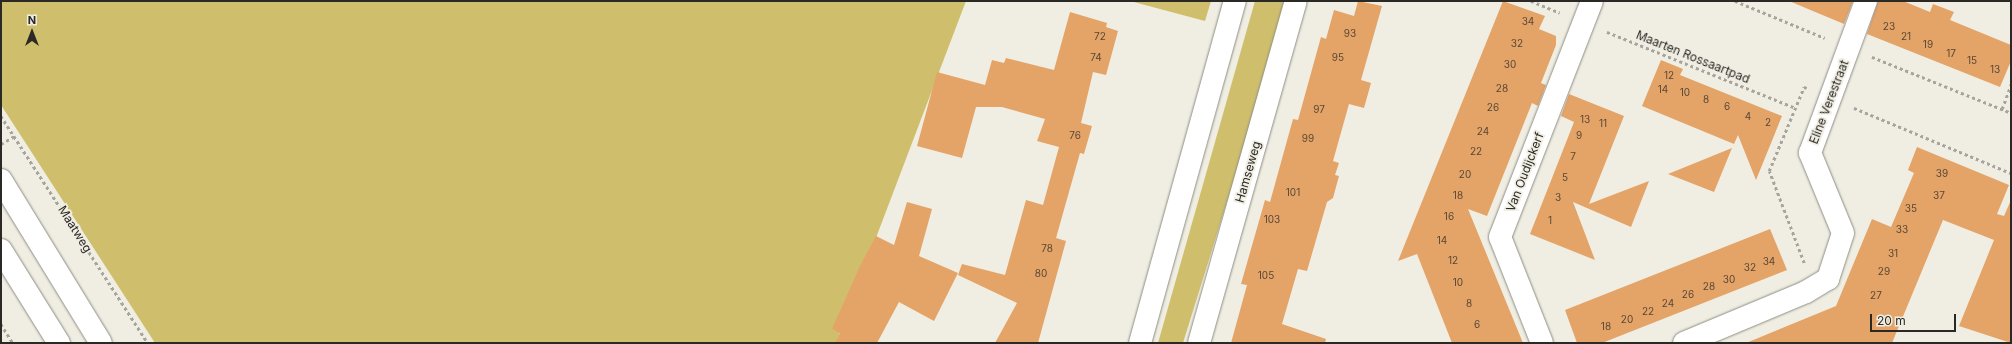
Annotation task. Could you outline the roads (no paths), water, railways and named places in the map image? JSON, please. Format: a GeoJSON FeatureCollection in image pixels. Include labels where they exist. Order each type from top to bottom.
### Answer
{"type":"FeatureCollection","features":[{"type":"Feature","properties":{"kind":"street"},"geometry":{"type":"LineString","coordinates":[[1140,343],[1235,1]]}},
{"type":"Feature","properties":{"kind":"street","name":"Hamseweg"},"geometry":{"type":"LineString","coordinates":[[1200,343],[1296,1]]}},
{"type":"Feature","properties":{"kind":"street","name":"Van Oudijckerf"},"geometry":{"type":"LineString","coordinates":[[1542,343],[1500,237],[1592,1]]}},
{"type":"Feature","properties":{"kind":"street","name":"Eline Verestraat"},"geometry":{"type":"LineString","coordinates":[[1684,343],[1814,288],[1828,279],[1843,233],[1810,152],[1866,1]]}},
{"type":"Feature","properties":{"kind":"street"},"geometry":{"type":"LineString","coordinates":[[1,180],[101,343]]}},
{"type":"Feature","properties":{"kind":"street"},"geometry":{"type":"LineString","coordinates":[[1,250],[59,343]]}}]}
